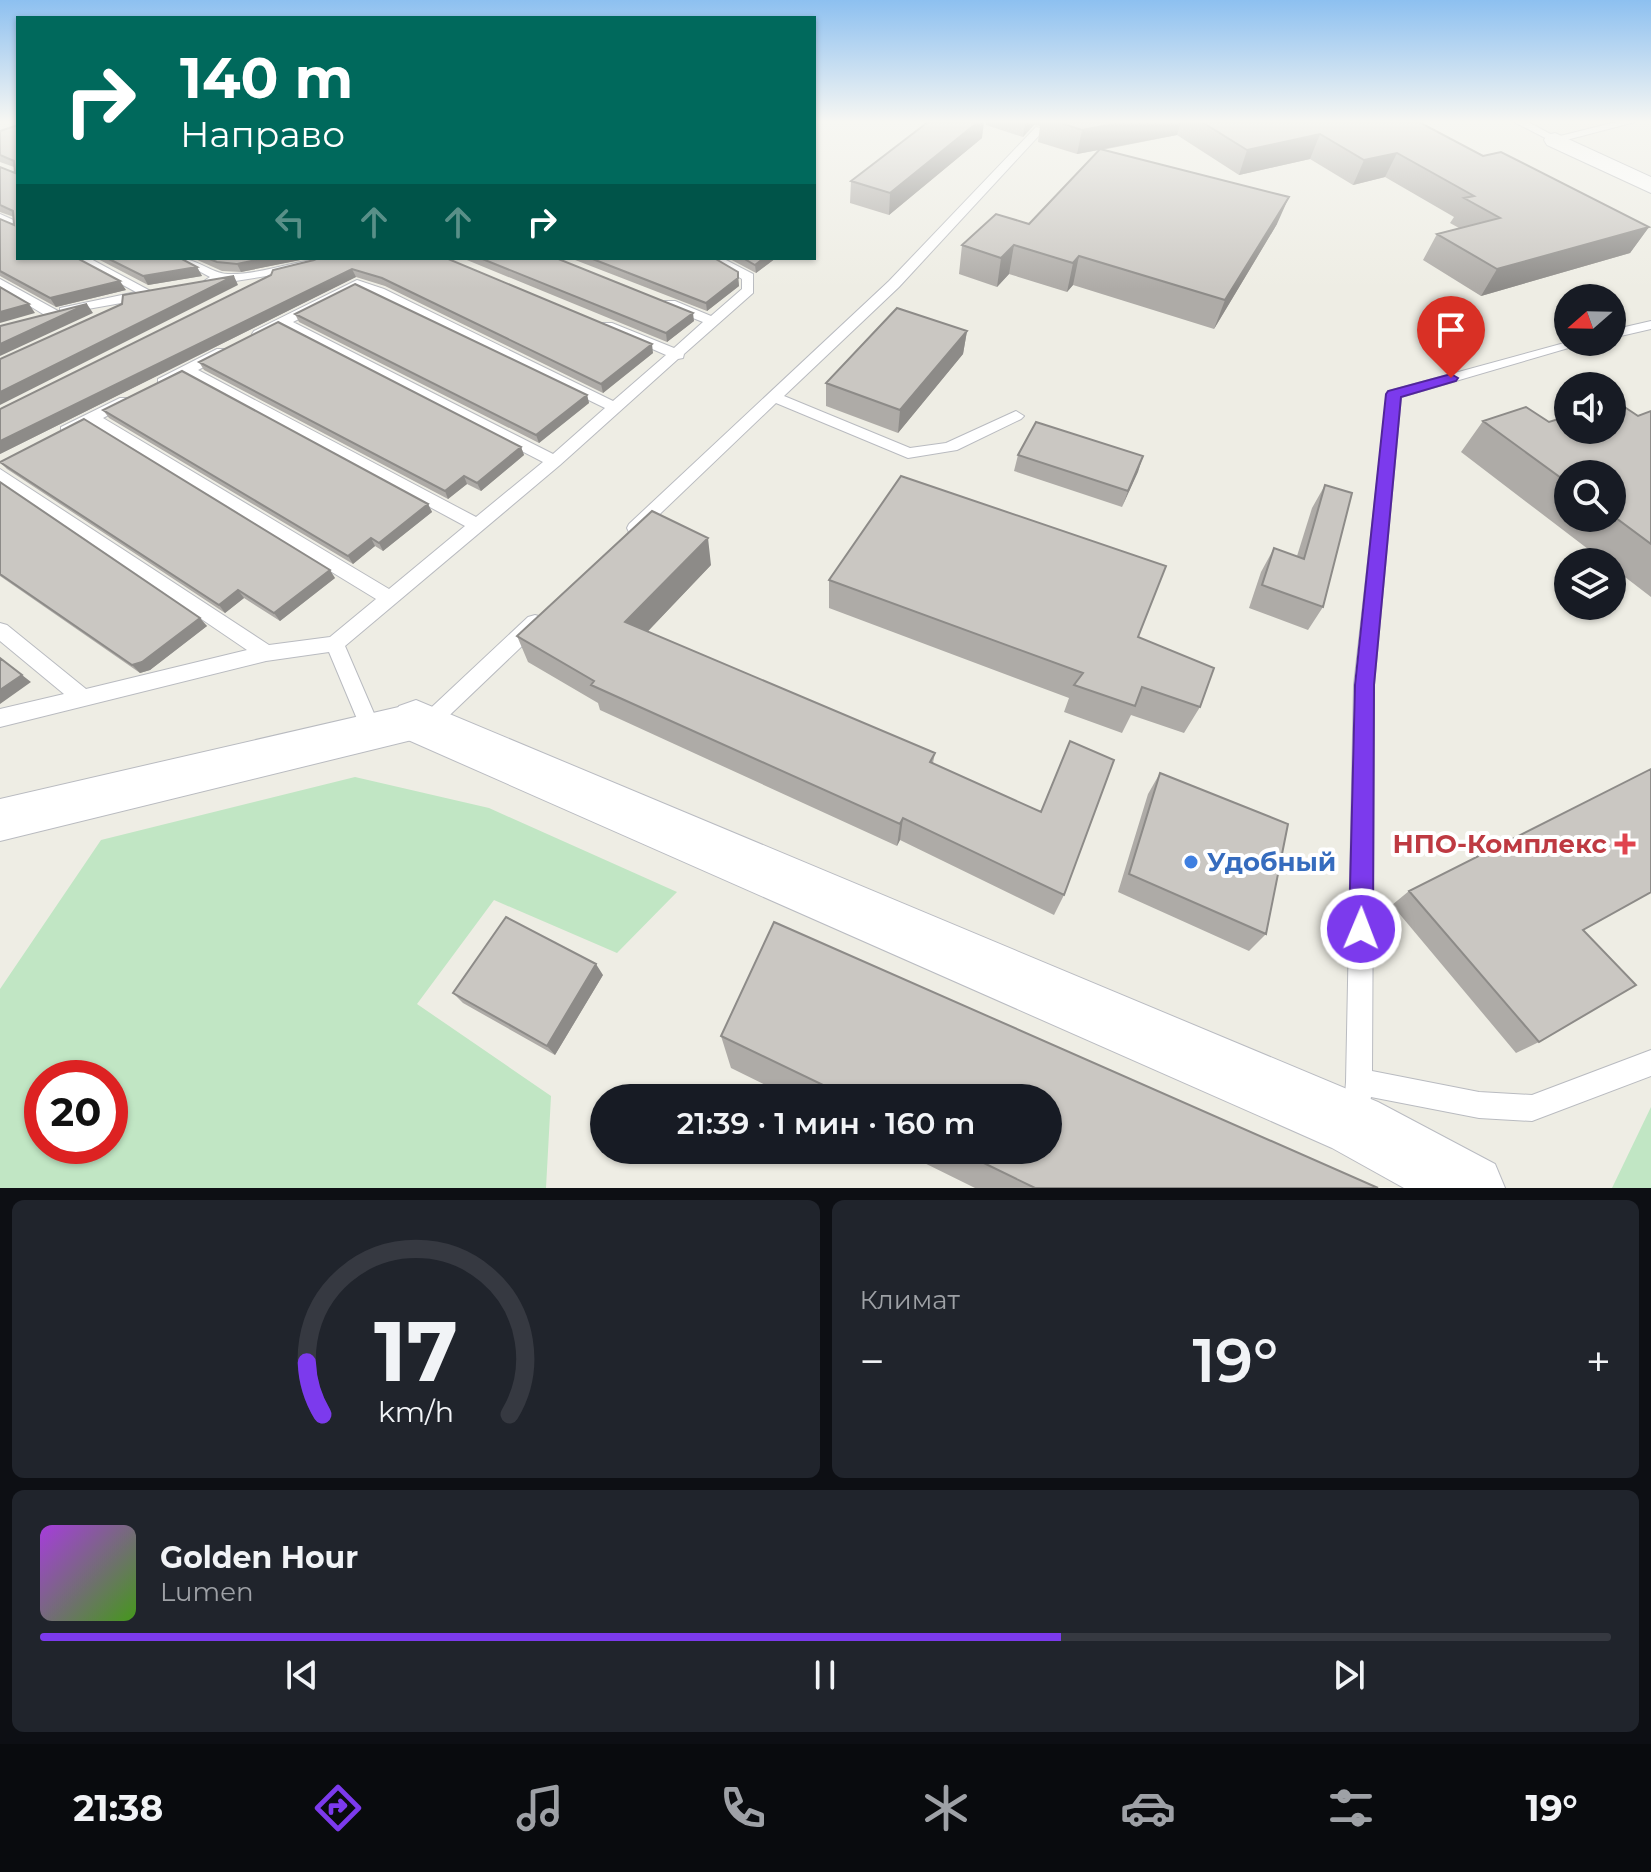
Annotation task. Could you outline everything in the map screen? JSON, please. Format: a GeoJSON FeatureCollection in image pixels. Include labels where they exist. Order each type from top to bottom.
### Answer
{"type":"FeatureCollection","features":[{"type":"Feature","properties":{"kind":"street"},"geometry":{"type":"LineString","coordinates":[[0,820],[405,726],[1357,1103],[1466,1187]]}},
{"type":"Feature","properties":{"kind":"lane"},"geometry":{"type":"LineString","coordinates":[[624,539],[894,284],[994,177]]}},
{"type":"Feature","properties":{"kind":"lane"},"geometry":{"type":"LineString","coordinates":[[83,260],[155,292]]}},
{"type":"Feature","properties":{"kind":"lane"},"geometry":{"type":"LineString","coordinates":[[185,260],[224,279]]}},
{"type":"Feature","properties":{"kind":"lane"},"geometry":{"type":"LineString","coordinates":[[198,283],[317,260]]}},
{"type":"Feature","properties":{"kind":"lane"},"geometry":{"type":"LineString","coordinates":[[0,718],[266,653],[335,644],[678,355],[748,290],[748,277],[717,260]]}},
{"type":"Feature","properties":{"kind":"lane"},"geometry":{"type":"LineString","coordinates":[[243,291],[295,264]]}},
{"type":"Feature","properties":{"kind":"lane"},"geometry":{"type":"LineString","coordinates":[[0,283],[46,316],[155,292]]}},
{"type":"Feature","properties":{"kind":"lane"},"geometry":{"type":"LineString","coordinates":[[52,438],[357,284],[616,408]]}},
{"type":"Feature","properties":{"kind":"lane"},"geometry":{"type":"LineString","coordinates":[[95,319],[155,292]]}},
{"type":"Feature","properties":{"kind":"lane"},"geometry":{"type":"LineString","coordinates":[[661,301],[715,322]]}},
{"type":"Feature","properties":{"kind":"lane"},"geometry":{"type":"LineString","coordinates":[[590,319],[678,355]]}},
{"type":"Feature","properties":{"kind":"lane"},"geometry":{"type":"LineString","coordinates":[[282,322],[554,461]]}},
{"type":"Feature","properties":{"kind":"lane"},"geometry":{"type":"LineString","coordinates":[[1626,331],[1651,325]]}},
{"type":"Feature","properties":{"kind":"lane"},"geometry":{"type":"LineString","coordinates":[[1554,350],[1394,394],[1364,685],[1357,1103],[1532,1108],[1651,1063]]}},
{"type":"Feature","properties":{"kind":"lane"},"geometry":{"type":"LineString","coordinates":[[187,370],[478,525]]}},
{"type":"Feature","properties":{"kind":"lane"},"geometry":{"type":"LineString","coordinates":[[775,397],[908,453],[931,454],[953,448],[1016,416]]}},
{"type":"Feature","properties":{"kind":"lane"},"geometry":{"type":"LineString","coordinates":[[91,418],[389,598]]}},
{"type":"Feature","properties":{"kind":"lane"},"geometry":{"type":"LineString","coordinates":[[0,474],[266,653]]}},
{"type":"Feature","properties":{"kind":"lane"},"geometry":{"type":"LineString","coordinates":[[335,644],[405,726],[542,616]]}},
{"type":"Feature","properties":{"kind":"lane"},"geometry":{"type":"LineString","coordinates":[[0,630],[83,698]]}},
{"type":"Feature","properties":{"kind":"green space"},"geometry":{"type":"Polygon","coordinates":[[[355,777],[489,808],[677,892],[617,953],[494,900],[417,1004],[551,1096],[546,1188],[0,1188],[0,989],[101,840],[355,777]]]}},
{"type":"Feature","properties":{"kind":"green space"},"geometry":{"type":"Polygon","coordinates":[[[1651,1107],[1651,1188],[1612,1188],[1651,1107]]]}},
{"type":"Feature","properties":{"kind":"building"},"geometry":{"type":"Polygon","coordinates":[[[0,177],[16,177],[16,260],[81,260],[120,281],[50,298],[0,271],[0,219],[14,225],[13,211],[0,205],[0,177]]]}},
{"type":"Feature","properties":{"kind":"building"},"geometry":{"type":"Polygon","coordinates":[[[856,177],[909,177],[890,193],[851,181],[856,177]]]}},
{"type":"Feature","properties":{"kind":"building"},"geometry":{"type":"Polygon","coordinates":[[[1073,177],[1212,177],[1289,197],[1225,300],[1079,256],[1073,263],[1014,245],[1001,258],[962,245],[996,214],[1029,224],[1073,177]]]}},
{"type":"Feature","properties":{"kind":"building"},"geometry":{"type":"Polygon","coordinates":[[[1441,177],[1551,177],[1649,227],[1497,269],[1437,234],[1500,218],[1464,198],[1474,196],[1441,177]]]}},
{"type":"Feature","properties":{"kind":"building"},"geometry":{"type":"Polygon","coordinates":[[[111,260],[184,260],[197,267],[143,276],[111,260]]]}},
{"type":"Feature","properties":{"kind":"building"},"geometry":{"type":"Polygon","coordinates":[[[212,260],[256,260],[237,264],[212,260]]]}},
{"type":"Feature","properties":{"kind":"building"},"geometry":{"type":"Polygon","coordinates":[[[314,260],[451,260],[652,344],[601,384],[382,278],[352,269],[0,441],[0,409],[271,275],[273,270],[314,260]]]}},
{"type":"Feature","properties":{"kind":"building"},"geometry":{"type":"Polygon","coordinates":[[[485,260],[561,260],[693,313],[666,333],[485,260]]]}},
{"type":"Feature","properties":{"kind":"building"},"geometry":{"type":"Polygon","coordinates":[[[595,260],[717,260],[738,272],[738,278],[706,303],[595,260]]]}},
{"type":"Feature","properties":{"kind":"building"},"geometry":{"type":"Polygon","coordinates":[[[234,276],[0,392],[0,359],[122,304],[123,295],[234,276]]]}},
{"type":"Feature","properties":{"kind":"building"},"geometry":{"type":"Polygon","coordinates":[[[355,284],[587,395],[536,435],[295,314],[355,284]]]}},
{"type":"Feature","properties":{"kind":"building"},"geometry":{"type":"Polygon","coordinates":[[[0,287],[29,304],[0,312],[0,287]]]}},
{"type":"Feature","properties":{"kind":"building"},"geometry":{"type":"Polygon","coordinates":[[[87,304],[0,344],[0,326],[87,304]]]}},
{"type":"Feature","properties":{"kind":"building"},"geometry":{"type":"Polygon","coordinates":[[[897,308],[967,331],[900,410],[826,383],[897,308]]]}},
{"type":"Feature","properties":{"kind":"building"},"geometry":{"type":"Polygon","coordinates":[[[278,322],[521,447],[477,483],[464,476],[445,491],[199,362],[278,322]]]}},
{"type":"Feature","properties":{"kind":"building"},"geometry":{"type":"Polygon","coordinates":[[[182,371],[428,504],[379,543],[371,538],[348,556],[103,410],[182,371]]]}},
{"type":"Feature","properties":{"kind":"building"},"geometry":{"type":"Polygon","coordinates":[[[1526,407],[1549,422],[1554,420],[1554,444],[1626,444],[1626,408],[1638,416],[1651,411],[1651,544],[1626,525],[1626,460],[1554,460],[1554,473],[1483,421],[1526,407]]]}},
{"type":"Feature","properties":{"kind":"building"},"geometry":{"type":"Polygon","coordinates":[[[84,419],[330,570],[274,613],[238,590],[219,605],[0,462],[84,419]]]}},
{"type":"Feature","properties":{"kind":"building"},"geometry":{"type":"Polygon","coordinates":[[[1036,422],[1143,456],[1128,491],[1018,455],[1036,422]]]}},
{"type":"Feature","properties":{"kind":"building"},"geometry":{"type":"Polygon","coordinates":[[[901,476],[1166,566],[1138,637],[1214,668],[1200,707],[1142,687],[1135,706],[1074,685],[1083,673],[829,580],[901,476]]]}},
{"type":"Feature","properties":{"kind":"building"},"geometry":{"type":"Polygon","coordinates":[[[0,482],[200,618],[142,662],[132,665],[0,574],[0,482]]]}},
{"type":"Feature","properties":{"kind":"building"},"geometry":{"type":"Polygon","coordinates":[[[1325,485],[1352,493],[1323,607],[1262,585],[1274,548],[1304,559],[1325,485]]]}},
{"type":"Feature","properties":{"kind":"building"},"geometry":{"type":"Polygon","coordinates":[[[652,511],[708,538],[625,622],[935,753],[930,762],[1041,812],[1070,741],[1114,760],[1064,895],[903,818],[900,824],[591,685],[594,681],[517,636],[652,511]]]}},
{"type":"Feature","properties":{"kind":"building"},"geometry":{"type":"Polygon","coordinates":[[[0,658],[22,675],[0,690],[0,658]]]}},
{"type":"Feature","properties":{"kind":"building"},"geometry":{"type":"Polygon","coordinates":[[[1651,769],[1651,892],[1583,930],[1636,985],[1539,1042],[1409,891],[1651,769]]]}},
{"type":"Feature","properties":{"kind":"building"},"geometry":{"type":"Polygon","coordinates":[[[1160,773],[1288,824],[1266,934],[1129,874],[1160,773]]]}},
{"type":"Feature","properties":{"kind":"building"},"geometry":{"type":"Polygon","coordinates":[[[506,917],[596,964],[547,1046],[453,993],[506,917]]]}},
{"type":"Feature","properties":{"kind":"building"},"geometry":{"type":"Polygon","coordinates":[[[774,922],[1378,1188],[1035,1188],[986,1164],[1062,1164],[1062,1084],[821,1084],[721,1036],[774,922]]]}},
{"type":"Feature","properties":{"kind":"place","name":"НПО-Комплекс"},"geometry":{"type":"Point","coordinates":[1625,844]}},
{"type":"Feature","properties":{"kind":"place","name":"Удобный"},"geometry":{"type":"Point","coordinates":[1191,862]}},
{"type":"Feature","properties":{"kind":"route"},"geometry":{"type":"LineString","coordinates":[[1361,929],[1364,685],[1394,394],[1451,378]]}}]}
